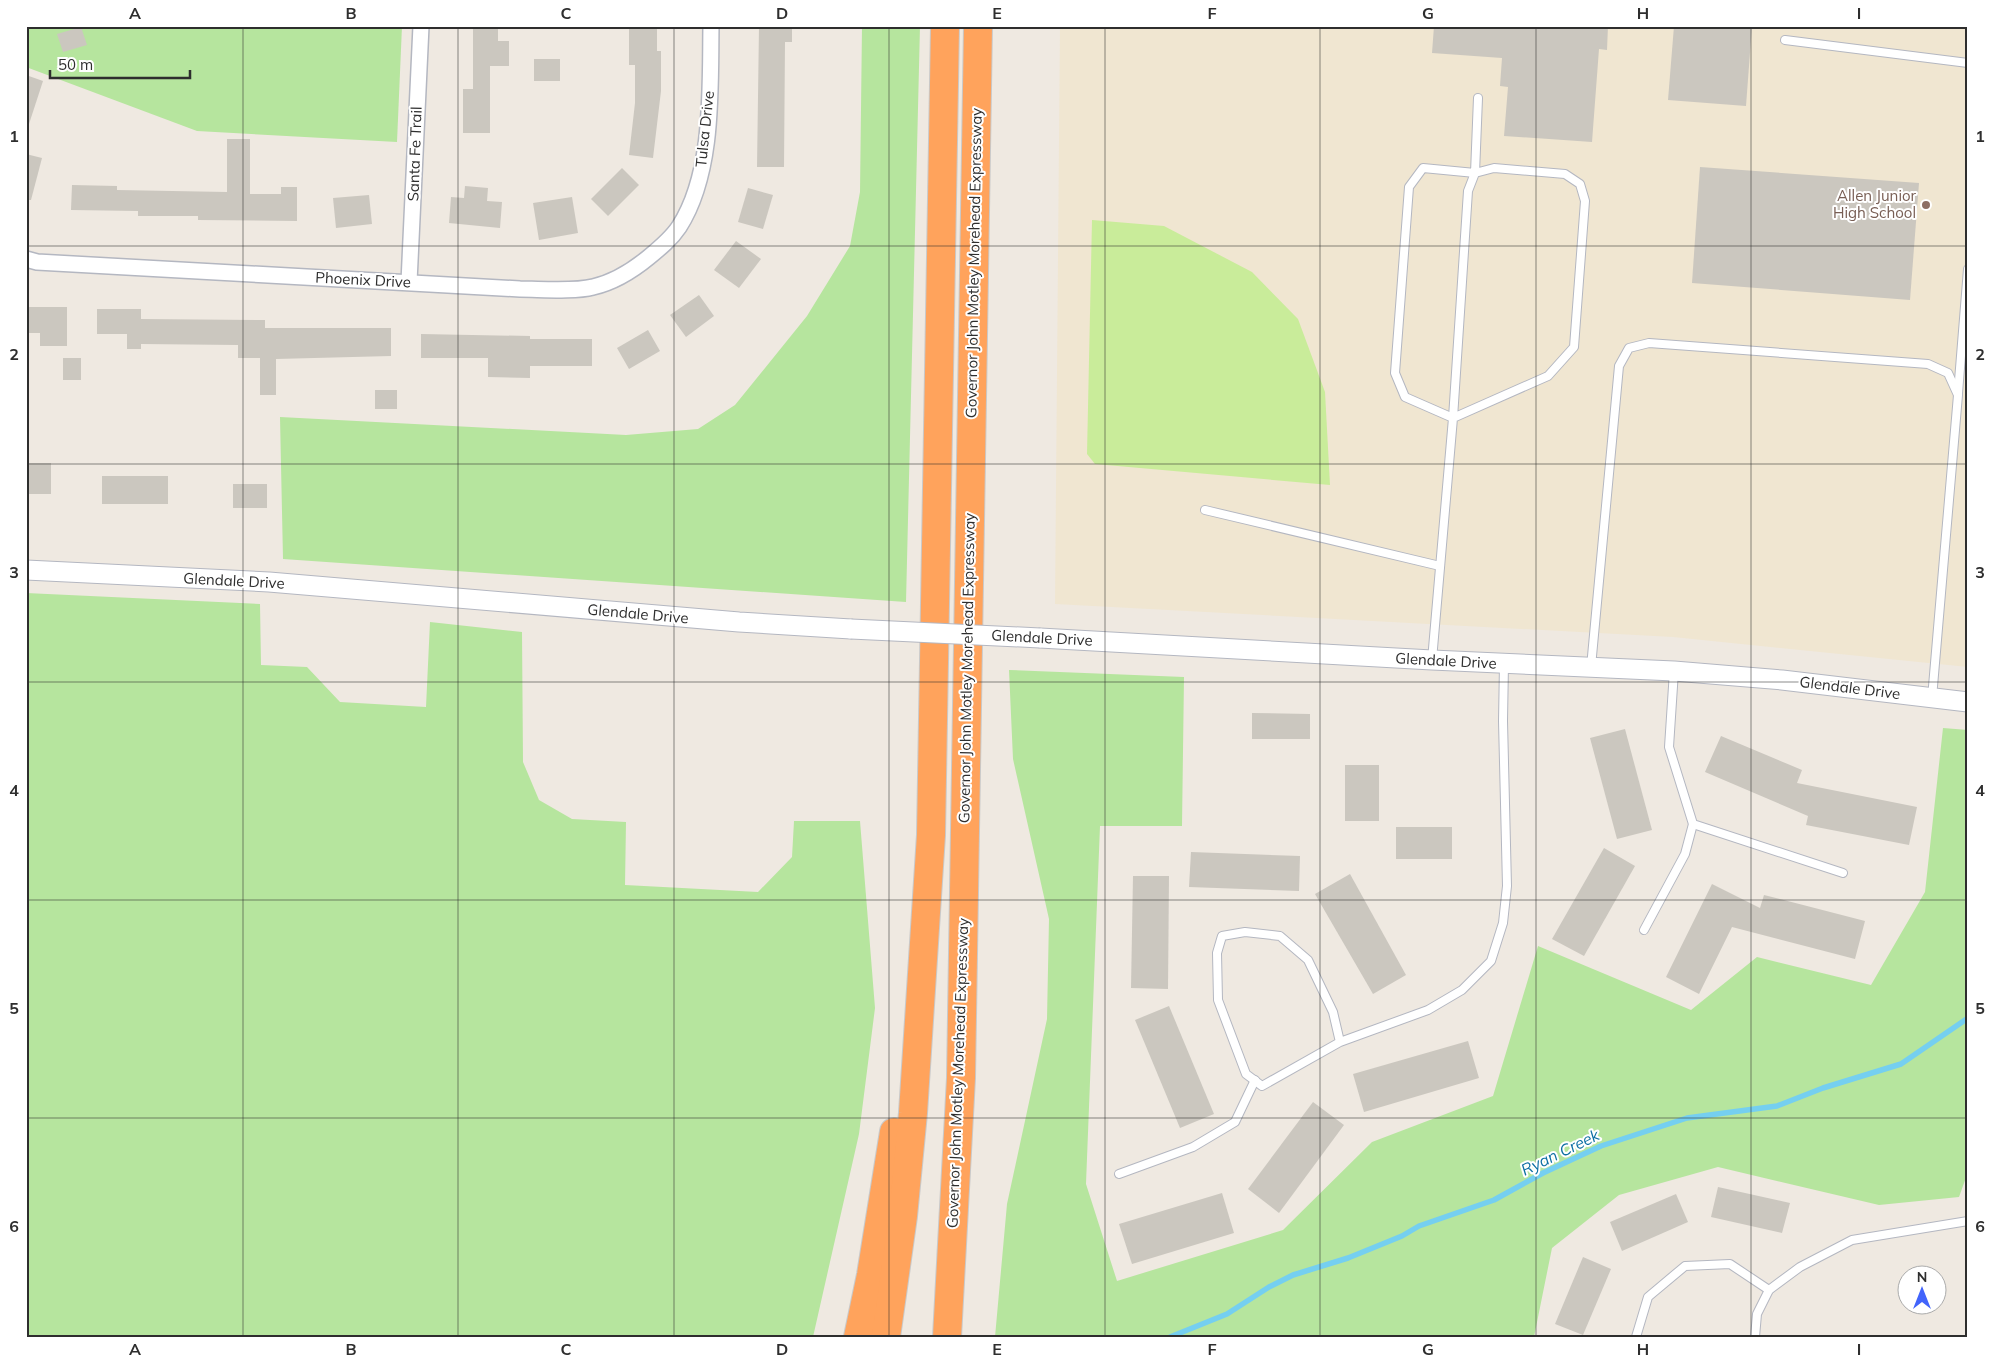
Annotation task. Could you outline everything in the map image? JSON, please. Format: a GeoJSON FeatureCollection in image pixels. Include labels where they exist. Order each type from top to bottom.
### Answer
{"type":"FeatureCollection","features":[{"type":"Feature","properties":{"kind":"highway"},"geometry":{"type":"LineString","coordinates":[[886,1337],[904,1207],[921,1017],[931,834],[945,26]]}},
{"type":"Feature","properties":{"kind":"highway","name":"Governor John Motley Morehead Expressway"},"geometry":{"type":"LineString","coordinates":[[950,1309],[961,1078],[978,26]]}},
{"type":"Feature","properties":{"kind":"highway"},"geometry":{"type":"LineString","coordinates":[[858,1337],[889,1168],[903,1059],[921,1017]]}},
{"type":"Feature","properties":{"kind":"highway"},"geometry":{"type":"LineString","coordinates":[[947,1337],[950,1309]]}},
{"type":"Feature","properties":{"kind":"highway"},"geometry":{"type":"LineString","coordinates":[[950,1309],[955,1337]]}},
{"type":"Feature","properties":{"kind":"street","name":"Santa Fe Trail"},"geometry":{"type":"LineString","coordinates":[[409,282],[420,26]]}},
{"type":"Feature","properties":{"kind":"street","name":"Tulsa Drive"},"geometry":{"type":"LineString","coordinates":[[679,227],[696,188],[705,159],[710,88],[711,26]]}},
{"type":"Feature","properties":{"kind":"street","name":"Phoenix Drive"},"geometry":{"type":"LineString","coordinates":[[26,259],[46,263],[520,289],[592,288],[630,274],[663,246],[679,227]]}},
{"type":"Feature","properties":{"kind":"street","name":"Glendale Drive"},"geometry":{"type":"LineString","coordinates":[[26,570],[269,582],[710,620],[851,629],[1504,664],[1674,671],[1782,680],[1968,702]]}},
{"type":"Feature","properties":{"kind":"lane"},"geometry":{"type":"LineString","coordinates":[[1784,40],[1968,63]]}},
{"type":"Feature","properties":{"kind":"lane"},"geometry":{"type":"LineString","coordinates":[[1432,660],[1453,418],[1468,191],[1475,173],[1478,98]]}},
{"type":"Feature","properties":{"kind":"lane"},"geometry":{"type":"LineString","coordinates":[[1423,168],[1475,173],[1494,168],[1565,174],[1580,184],[1585,201],[1574,347],[1548,376],[1453,418],[1406,397],[1395,373],[1409,187],[1423,168]]}},
{"type":"Feature","properties":{"kind":"lane"},"geometry":{"type":"LineString","coordinates":[[1932,698],[1968,270]]}},
{"type":"Feature","properties":{"kind":"lane"},"geometry":{"type":"LineString","coordinates":[[1591,667],[1618,366],[1629,348],[1649,343],[1928,364],[1948,373],[1958,395]]}},
{"type":"Feature","properties":{"kind":"lane"},"geometry":{"type":"LineString","coordinates":[[1205,510],[1440,566]]}},
{"type":"Feature","properties":{"kind":"lane"},"geometry":{"type":"LineString","coordinates":[[1340,1042],[1333,1012],[1308,960],[1280,936],[1245,932],[1222,936],[1217,953],[1218,1000],[1246,1074],[1262,1086],[1340,1042],[1428,1010],[1462,990],[1491,961],[1503,923],[1507,886],[1503,721],[1504,664]]}},
{"type":"Feature","properties":{"kind":"lane"},"geometry":{"type":"LineString","coordinates":[[1644,930],[1685,854],[1693,824],[1669,747],[1674,671]]}},
{"type":"Feature","properties":{"kind":"lane"},"geometry":{"type":"LineString","coordinates":[[1693,824],[1843,873]]}},
{"type":"Feature","properties":{"kind":"lane"},"geometry":{"type":"LineString","coordinates":[[1119,1174],[1193,1147],[1235,1122],[1255,1080]]}},
{"type":"Feature","properties":{"kind":"lane"},"geometry":{"type":"LineString","coordinates":[[1755,1337],[1757,1314],[1769,1290],[1800,1267],[1852,1240],[1968,1221]]}},
{"type":"Feature","properties":{"kind":"lane"},"geometry":{"type":"LineString","coordinates":[[1636,1337],[1648,1297],[1684,1266],[1730,1264],[1769,1290]]}},
{"type":"Feature","properties":{"kind":"shaded area"},"geometry":{"type":"Polygon","coordinates":[[[1060,26],[1968,26],[1968,667],[1673,637],[1055,604],[1060,26]]]}},
{"type":"Feature","properties":{"kind":"green space"},"geometry":{"type":"Polygon","coordinates":[[[26,26],[402,26],[397,142],[197,131],[26,67],[26,26]]]}},
{"type":"Feature","properties":{"kind":"green space"},"geometry":{"type":"Polygon","coordinates":[[[862,26],[920,26],[906,602],[283,559],[280,417],[626,435],[698,429],[735,405],[807,316],[850,246],[860,192],[862,26]]]}},
{"type":"Feature","properties":{"kind":"green space"},"geometry":{"type":"Polygon","coordinates":[[[1092,220],[1164,226],[1252,272],[1298,319],[1325,392],[1330,485],[1095,464],[1087,454],[1092,220]]]}},
{"type":"Feature","properties":{"kind":"green space"},"geometry":{"type":"Polygon","coordinates":[[[26,593],[260,604],[261,665],[307,667],[340,702],[426,707],[430,622],[522,632],[523,762],[539,800],[572,819],[626,822],[625,885],[758,892],[792,857],[794,821],[860,821],[875,1008],[859,1134],[813,1337],[26,1337],[26,593]]]}},
{"type":"Feature","properties":{"kind":"green space"},"geometry":{"type":"Polygon","coordinates":[[[1009,670],[1184,677],[1182,826],[1100,826],[1086,1184],[1117,1281],[1283,1230],[1372,1142],[1493,1096],[1538,946],[1691,1010],[1757,957],[1871,985],[1925,892],[1943,728],[1968,730],[1968,1172],[1959,1197],[1879,1205],[1718,1167],[1619,1195],[1552,1248],[1534,1337],[995,1337],[1007,1204],[1047,1019],[1049,919],[1013,759],[1009,670]]]}},
{"type":"Feature","properties":{"kind":"building"},"geometry":{"type":"Polygon","coordinates":[[[473,26],[498,26],[498,41],[509,41],[509,66],[490,66],[490,133],[463,133],[463,89],[473,89],[473,26]]]}},
{"type":"Feature","properties":{"kind":"building"},"geometry":{"type":"Polygon","coordinates":[[[629,26],[657,26],[657,51],[661,51],[661,91],[653,158],[629,155],[635,103],[635,65],[629,65],[629,26]]]}},
{"type":"Feature","properties":{"kind":"building"},"geometry":{"type":"Polygon","coordinates":[[[759,26],[792,26],[792,42],[785,42],[784,167],[757,167],[759,26]]]}},
{"type":"Feature","properties":{"kind":"building"},"geometry":{"type":"Polygon","coordinates":[[[1434,26],[1608,26],[1607,50],[1599,49],[1592,142],[1504,136],[1508,87],[1500,86],[1502,58],[1432,53],[1434,26]]]}},
{"type":"Feature","properties":{"kind":"building"},"geometry":{"type":"Polygon","coordinates":[[[1674,26],[1752,26],[1746,106],[1668,100],[1674,26]]]}},
{"type":"Feature","properties":{"kind":"building"},"geometry":{"type":"Polygon","coordinates":[[[81,27],[87,45],[63,52],[57,34],[81,27]]]}},
{"type":"Feature","properties":{"kind":"building"},"geometry":{"type":"Polygon","coordinates":[[[534,59],[560,59],[560,81],[534,81],[534,59]]]}},
{"type":"Feature","properties":{"kind":"building"},"geometry":{"type":"Polygon","coordinates":[[[26,75],[43,81],[29,124],[26,124],[26,75]]]}},
{"type":"Feature","properties":{"kind":"building"},"geometry":{"type":"Polygon","coordinates":[[[227,139],[250,139],[250,194],[281,194],[281,187],[297,187],[297,221],[198,220],[198,216],[138,216],[138,211],[71,210],[72,185],[117,186],[117,190],[227,192],[227,139]]]}},
{"type":"Feature","properties":{"kind":"building"},"geometry":{"type":"Polygon","coordinates":[[[26,154],[42,158],[31,200],[26,200],[26,154]]]}},
{"type":"Feature","properties":{"kind":"building"},"geometry":{"type":"Polygon","coordinates":[[[1700,167],[1919,183],[1910,300],[1692,283],[1700,167]]]}},
{"type":"Feature","properties":{"kind":"building"},"geometry":{"type":"Polygon","coordinates":[[[622,168],[639,185],[608,216],[591,199],[622,168]]]}},
{"type":"Feature","properties":{"kind":"building"},"geometry":{"type":"Polygon","coordinates":[[[465,186],[488,188],[487,201],[502,202],[500,228],[449,223],[451,197],[464,198],[465,186]]]}},
{"type":"Feature","properties":{"kind":"building"},"geometry":{"type":"Polygon","coordinates":[[[748,188],[773,195],[763,229],[738,222],[748,188]]]}},
{"type":"Feature","properties":{"kind":"building"},"geometry":{"type":"Polygon","coordinates":[[[369,195],[372,224],[336,228],[333,198],[369,195]]]}},
{"type":"Feature","properties":{"kind":"building"},"geometry":{"type":"Polygon","coordinates":[[[572,197],[578,233],[539,240],[533,203],[572,197]]]}},
{"type":"Feature","properties":{"kind":"building"},"geometry":{"type":"Polygon","coordinates":[[[736,241],[761,259],[739,288],[714,270],[736,241]]]}},
{"type":"Feature","properties":{"kind":"building"},"geometry":{"type":"Polygon","coordinates":[[[699,295],[714,316],[686,337],[670,315],[699,295]]]}},
{"type":"Feature","properties":{"kind":"building"},"geometry":{"type":"Polygon","coordinates":[[[26,307],[67,307],[67,346],[40,346],[40,333],[26,333],[26,307]]]}},
{"type":"Feature","properties":{"kind":"building"},"geometry":{"type":"Polygon","coordinates":[[[97,309],[141,309],[141,319],[265,320],[265,328],[391,328],[391,356],[276,359],[276,395],[260,395],[260,358],[238,358],[238,345],[141,344],[141,349],[127,349],[127,334],[97,334],[97,309]]]}},
{"type":"Feature","properties":{"kind":"building"},"geometry":{"type":"Polygon","coordinates":[[[648,330],[660,351],[629,369],[617,348],[648,330]]]}},
{"type":"Feature","properties":{"kind":"building"},"geometry":{"type":"Polygon","coordinates":[[[421,334],[530,336],[530,339],[592,339],[592,366],[530,366],[530,378],[488,377],[488,358],[421,358],[421,334]]]}},
{"type":"Feature","properties":{"kind":"building"},"geometry":{"type":"Polygon","coordinates":[[[63,358],[81,358],[81,380],[63,380],[63,358]]]}},
{"type":"Feature","properties":{"kind":"building"},"geometry":{"type":"Polygon","coordinates":[[[375,390],[397,390],[397,409],[375,409],[375,390]]]}},
{"type":"Feature","properties":{"kind":"building"},"geometry":{"type":"Polygon","coordinates":[[[26,463],[51,463],[51,494],[26,494],[26,463]]]}},
{"type":"Feature","properties":{"kind":"building"},"geometry":{"type":"Polygon","coordinates":[[[102,476],[168,476],[168,504],[102,504],[102,476]]]}},
{"type":"Feature","properties":{"kind":"building"},"geometry":{"type":"Polygon","coordinates":[[[233,484],[267,484],[267,508],[233,508],[233,484]]]}},
{"type":"Feature","properties":{"kind":"building"},"geometry":{"type":"Polygon","coordinates":[[[1252,713],[1310,714],[1310,739],[1252,739],[1252,713]]]}},
{"type":"Feature","properties":{"kind":"building"},"geometry":{"type":"Polygon","coordinates":[[[1625,729],[1652,830],[1617,839],[1590,738],[1625,729]]]}},
{"type":"Feature","properties":{"kind":"building"},"geometry":{"type":"Polygon","coordinates":[[[1721,736],[1802,770],[1797,783],[1917,807],[1909,845],[1806,825],[1808,816],[1705,772],[1721,736]]]}},
{"type":"Feature","properties":{"kind":"building"},"geometry":{"type":"Polygon","coordinates":[[[1345,765],[1379,765],[1379,821],[1345,821],[1345,765]]]}},
{"type":"Feature","properties":{"kind":"building"},"geometry":{"type":"Polygon","coordinates":[[[1396,827],[1452,827],[1452,859],[1396,859],[1396,827]]]}},
{"type":"Feature","properties":{"kind":"building"},"geometry":{"type":"Polygon","coordinates":[[[1604,848],[1635,866],[1584,956],[1552,939],[1604,848]]]}},
{"type":"Feature","properties":{"kind":"building"},"geometry":{"type":"Polygon","coordinates":[[[1191,852],[1300,856],[1299,891],[1189,887],[1191,852]]]}},
{"type":"Feature","properties":{"kind":"building"},"geometry":{"type":"Polygon","coordinates":[[[1350,874],[1406,975],[1373,994],[1315,894],[1350,874]]]}},
{"type":"Feature","properties":{"kind":"building"},"geometry":{"type":"Polygon","coordinates":[[[1133,876],[1169,876],[1168,989],[1131,988],[1133,876]]]}},
{"type":"Feature","properties":{"kind":"building"},"geometry":{"type":"Polygon","coordinates":[[[1712,884],[1760,908],[1764,895],[1865,921],[1855,959],[1732,927],[1699,994],[1666,977],[1712,884]]]}},
{"type":"Feature","properties":{"kind":"building"},"geometry":{"type":"Polygon","coordinates":[[[1169,1006],[1214,1114],[1180,1128],[1135,1020],[1169,1006]]]}},
{"type":"Feature","properties":{"kind":"building"},"geometry":{"type":"Polygon","coordinates":[[[1468,1041],[1479,1078],[1364,1112],[1353,1074],[1468,1041]]]}},
{"type":"Feature","properties":{"kind":"building"},"geometry":{"type":"Polygon","coordinates":[[[1313,1102],[1344,1125],[1279,1213],[1248,1189],[1313,1102]]]}},
{"type":"Feature","properties":{"kind":"building"},"geometry":{"type":"Polygon","coordinates":[[[1718,1187],[1790,1203],[1782,1233],[1711,1217],[1718,1187]]]}},
{"type":"Feature","properties":{"kind":"building"},"geometry":{"type":"Polygon","coordinates":[[[1222,1193],[1234,1233],[1132,1264],[1119,1224],[1222,1193]]]}},
{"type":"Feature","properties":{"kind":"building"},"geometry":{"type":"Polygon","coordinates":[[[1676,1194],[1688,1222],[1622,1251],[1610,1222],[1676,1194]]]}},
{"type":"Feature","properties":{"kind":"building"},"geometry":{"type":"Polygon","coordinates":[[[1583,1257],[1611,1269],[1583,1335],[1555,1324],[1583,1257]]]}},
{"type":"Feature","properties":{"kind":"waterway","name":"Ryan Creek"},"geometry":{"type":"LineString","coordinates":[[1170,1337],[1227,1314],[1269,1287],[1293,1275],[1348,1258],[1402,1236],[1419,1226],[1494,1200],[1543,1173],[1601,1146],[1687,1118],[1777,1106],[1823,1088],[1901,1064],[1968,1018]]}},
{"type":"Feature","properties":{"kind":"place","name":"Allen Junior High School"},"geometry":{"type":"Point","coordinates":[1926,205]}}]}
